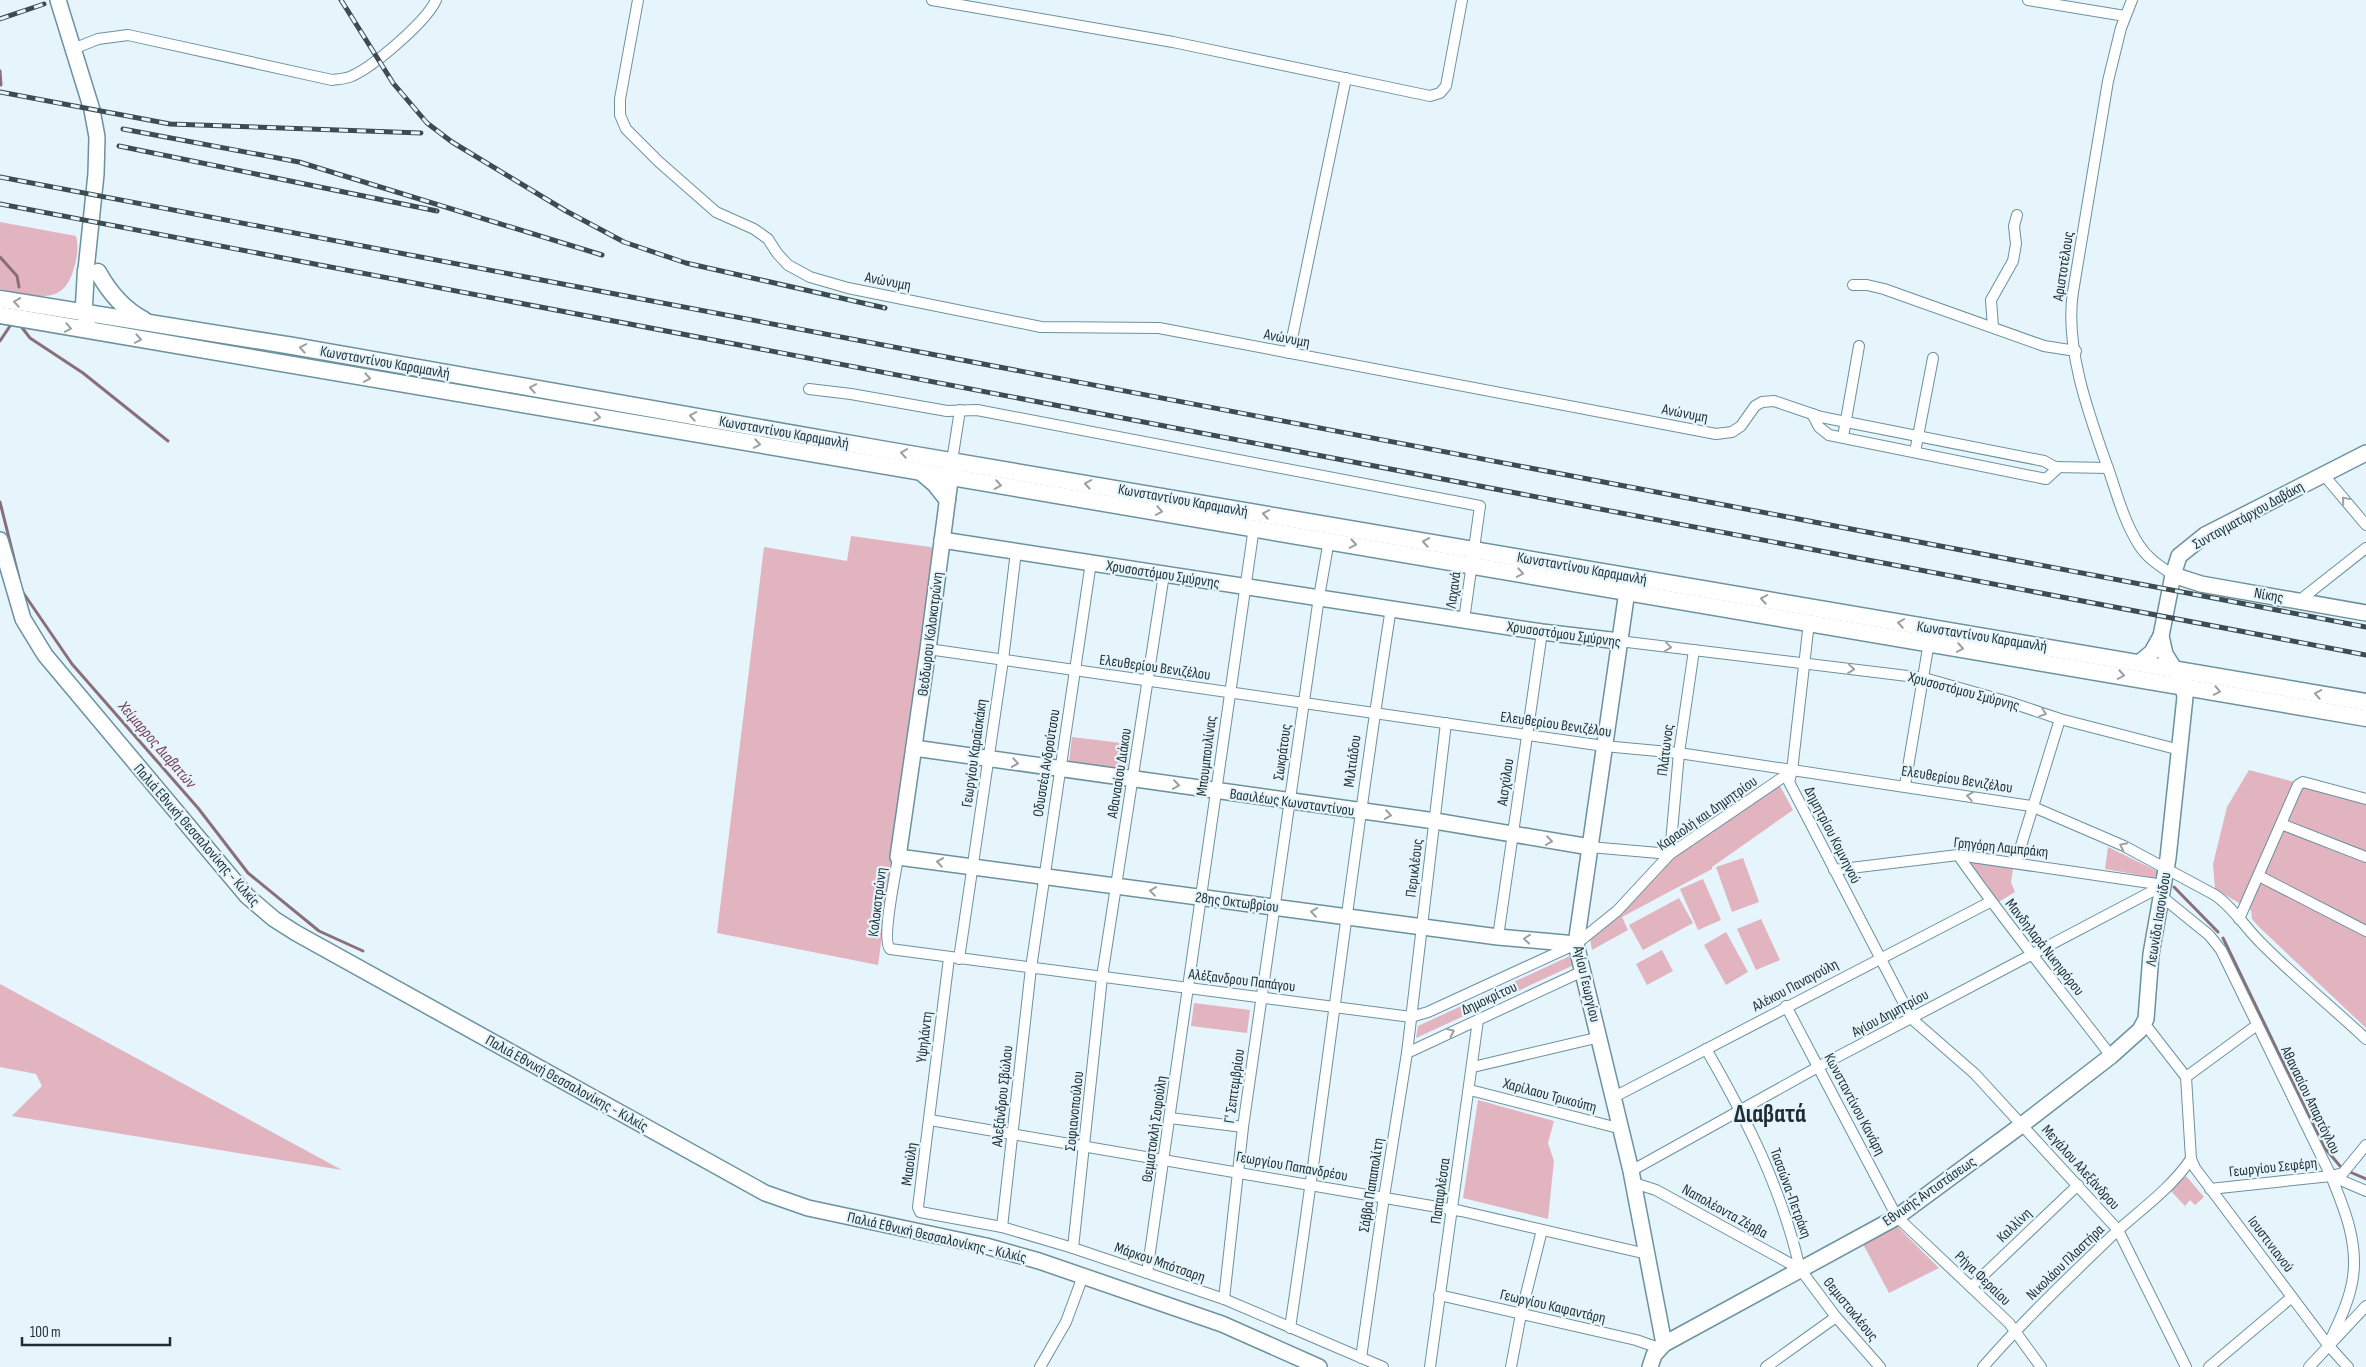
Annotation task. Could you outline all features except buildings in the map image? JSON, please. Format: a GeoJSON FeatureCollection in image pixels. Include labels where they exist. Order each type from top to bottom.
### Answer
{"type":"FeatureCollection","features":[{"type":"Feature","properties":{"kind":"main road"},"geometry":{"type":"LineString","coordinates":[[51,308],[59,305],[74,294],[92,271]]}},
{"type":"Feature","properties":{"kind":"main road"},"geometry":{"type":"LineString","coordinates":[[90,332],[93,314],[92,271]]}},
{"type":"Feature","properties":{"kind":"main road"},"geometry":{"type":"LineString","coordinates":[[92,271],[117,300],[140,318],[153,324]]}},
{"type":"Feature","properties":{"kind":"main road","name":"Κωνσταντίνου Καραμανλή"},"geometry":{"type":"LineString","coordinates":[[0,299],[333,353],[1254,528],[1329,540],[1473,557],[1627,591],[2184,685],[2366,718]]}},
{"type":"Feature","properties":{"kind":"main road","name":"Κωνσταντίνου Καραμανλή"},"geometry":{"type":"LineString","coordinates":[[0,315],[90,332],[921,472],[951,469],[1473,557],[2138,663],[2366,702]]}},
{"type":"Feature","properties":{"kind":"main road"},"geometry":{"type":"LineString","coordinates":[[921,472],[935,484],[947,499]]}},
{"type":"Feature","properties":{"kind":"street"},"geometry":{"type":"LineString","coordinates":[[58,0],[92,110],[97,137],[96,174],[89,237],[92,271]]}},
{"type":"Feature","properties":{"kind":"street"},"geometry":{"type":"LineString","coordinates":[[73,49],[98,39],[128,35],[332,80],[350,77],[363,70],[420,23],[436,0]]}},
{"type":"Feature","properties":{"kind":"street","name":"Ανώνυμη"},"geometry":{"type":"LineString","coordinates":[[638,0],[620,100],[620,115],[626,129],[658,161],[716,212],[754,229],[768,239],[777,254],[788,265],[810,277],[848,288],[1041,327],[1159,328],[1716,434],[1732,432],[1741,426],[1755,406],[1762,402],[1774,401],[1812,414],[2044,461],[2059,467],[2108,468]]}},
{"type":"Feature","properties":{"kind":"street"},"geometry":{"type":"LineString","coordinates":[[932,0],[1173,42],[1430,96],[1440,93],[1446,86],[1462,0]]}},
{"type":"Feature","properties":{"kind":"street"},"geometry":{"type":"LineString","coordinates":[[2028,0],[2125,16]]}},
{"type":"Feature","properties":{"kind":"street","name":"Αριστοτέλους"},"geometry":{"type":"LineString","coordinates":[[2132,0],[2125,16],[2108,81],[2073,292],[2072,321],[2084,391],[2126,521],[2140,546],[2154,562],[2173,574]]}},
{"type":"Feature","properties":{"kind":"street"},"geometry":{"type":"LineString","coordinates":[[1289,353],[1346,78]]}},
{"type":"Feature","properties":{"kind":"street"},"geometry":{"type":"LineString","coordinates":[[1993,327],[1990,309],[1991,300],[2013,262],[2016,244],[2014,226],[2017,215]]}},
{"type":"Feature","properties":{"kind":"street"},"geometry":{"type":"LineString","coordinates":[[1853,285],[1868,285],[1884,289],[2044,346],[2076,351]]}},
{"type":"Feature","properties":{"kind":"street"},"geometry":{"type":"LineString","coordinates":[[1843,437],[1859,346]]}},
{"type":"Feature","properties":{"kind":"street"},"geometry":{"type":"LineString","coordinates":[[1915,452],[1933,358]]}},
{"type":"Feature","properties":{"kind":"street"},"geometry":{"type":"LineString","coordinates":[[809,389],[851,394],[947,412],[960,410]]}},
{"type":"Feature","properties":{"kind":"street","name":"Θεόδωρου Κολοκοτρώνη"},"geometry":{"type":"LineString","coordinates":[[898,857],[960,410]]}},
{"type":"Feature","properties":{"kind":"street","name":"Λαχανά"},"geometry":{"type":"LineString","coordinates":[[960,410],[977,410],[1480,506],[1464,620]]}},
{"type":"Feature","properties":{"kind":"street"},"geometry":{"type":"LineString","coordinates":[[1812,414],[1819,427],[1829,434],[2046,479],[2059,467]]}},
{"type":"Feature","properties":{"kind":"street","name":"Συνταγματάρχου Δαβάκη"},"geometry":{"type":"LineString","coordinates":[[2138,663],[2152,652],[2161,636],[2173,574],[2179,556],[2205,535],[2366,453]]}},
{"type":"Feature","properties":{"kind":"street"},"geometry":{"type":"LineString","coordinates":[[2323,474],[2366,525]]}},
{"type":"Feature","properties":{"kind":"street","name":"Μπουμπουλίνας"},"geometry":{"type":"LineString","coordinates":[[1189,989],[1229,692],[1254,528]]}},
{"type":"Feature","properties":{"kind":"street","name":"Παλιά Εθνική Θεσσαλονίκης - Κιλκίς"},"geometry":{"type":"LineString","coordinates":[[0,540],[23,619],[45,655],[247,896],[285,926],[765,1193],[808,1208],[1006,1251],[1222,1324],[1319,1367]]}},
{"type":"Feature","properties":{"kind":"street","name":"Χρυσοστόμου Σμύρνης"},"geometry":{"type":"LineString","coordinates":[[942,540],[1542,632],[1924,678],[2009,702],[2060,719],[2180,750]]}},
{"type":"Feature","properties":{"kind":"street","name":"Σωκράτους"},"geometry":{"type":"LineString","coordinates":[[1262,998],[1319,597],[1329,540]]}},
{"type":"Feature","properties":{"kind":"street"},"geometry":{"type":"LineString","coordinates":[[2300,600],[2366,548]]}},
{"type":"Feature","properties":{"kind":"street","name":"Γεωργίου Καραϊσκάκη"},"geometry":{"type":"LineString","coordinates":[[954,958],[973,867],[1003,660],[1016,551]]}},
{"type":"Feature","properties":{"kind":"street","name":"Οδυσσέα Ανδρούτσου"},"geometry":{"type":"LineString","coordinates":[[1032,968],[1090,562]]}},
{"type":"Feature","properties":{"kind":"street","name":"Αθανασίου Διάκου"},"geometry":{"type":"LineString","coordinates":[[1102,978],[1164,574]]}},
{"type":"Feature","properties":{"kind":"street","name":"Νίκης"},"geometry":{"type":"LineString","coordinates":[[2173,574],[2201,584],[2300,600],[2366,614]]}},
{"type":"Feature","properties":{"kind":"street","name":"Αγίου Γεωργίου"},"geometry":{"type":"LineString","coordinates":[[1627,591],[1576,944],[1622,1129],[1647,1254],[1662,1346]]}},
{"type":"Feature","properties":{"kind":"street","name":"Μιλτιάδου"},"geometry":{"type":"LineString","coordinates":[[1290,1328],[1360,811],[1391,608]]}},
{"type":"Feature","properties":{"kind":"street","name":"Δημητρίου Κομνηνού"},"geometry":{"type":"LineString","coordinates":[[1809,622],[1792,771],[1788,782],[1912,1018]]}},
{"type":"Feature","properties":{"kind":"street","name":"Αισχύλου"},"geometry":{"type":"LineString","coordinates":[[1498,937],[1542,632]]}},
{"type":"Feature","properties":{"kind":"street","name":"Συνταγματάρχου Δαβάκη"},"geometry":{"type":"LineString","coordinates":[[2161,636],[2165,654],[2173,669]]}},
{"type":"Feature","properties":{"kind":"street"},"geometry":{"type":"LineString","coordinates":[[1905,785],[1930,642]]}},
{"type":"Feature","properties":{"kind":"street","name":"Ελευθερίου Βενιζέλου"},"geometry":{"type":"LineString","coordinates":[[928,649],[1604,746],[1679,753],[1792,771],[1905,785],[2031,806],[2093,832],[2167,868],[2215,895],[2228,905],[2274,957],[2366,1039]]}},
{"type":"Feature","properties":{"kind":"street","name":"Πλάτωνος"},"geometry":{"type":"LineString","coordinates":[[1670,854],[1679,753],[1694,650]]}},
{"type":"Feature","properties":{"kind":"street"},"geometry":{"type":"LineString","coordinates":[[2173,669],[2184,685]]}},
{"type":"Feature","properties":{"kind":"street","name":"Λεωνίδα Ιασονίδου"},"geometry":{"type":"LineString","coordinates":[[2144,1023],[2151,954],[2167,868],[2185,697],[2184,685]]}},
{"type":"Feature","properties":{"kind":"street"},"geometry":{"type":"LineString","coordinates":[[2016,862],[2031,806],[2060,719]]}},
{"type":"Feature","properties":{"kind":"street","name":"Περικλέους"},"geometry":{"type":"LineString","coordinates":[[1411,1017],[1446,723]]}},
{"type":"Feature","properties":{"kind":"street","name":"Βασιλέως Κωνσταντίνου"},"geometry":{"type":"LineString","coordinates":[[914,748],[1435,821],[1512,836],[1590,847],[1670,854]]}},
{"type":"Feature","properties":{"kind":"street","name":"Καραολή και Δημητρίου"},"geometry":{"type":"LineString","coordinates":[[1576,944],[1617,911],[1670,854],[1792,771]]}},
{"type":"Feature","properties":{"kind":"street"},"geometry":{"type":"LineString","coordinates":[[2239,919],[2298,785],[2303,782],[2366,799]]}},
{"type":"Feature","properties":{"kind":"street"},"geometry":{"type":"LineString","coordinates":[[2281,824],[2366,857]]}},
{"type":"Feature","properties":{"kind":"street","name":"Γρηγόρη Λαμπράκη"},"geometry":{"type":"LineString","coordinates":[[1834,870],[1958,855],[2016,862],[2163,890]]}},
{"type":"Feature","properties":{"kind":"street","name":"Μανδηλαρά Νικηφόρου"},"geometry":{"type":"LineString","coordinates":[[1958,855],[1990,902],[2034,954],[2111,1056]]}},
{"type":"Feature","properties":{"kind":"street","name":"28ης Οκτωβρίου"},"geometry":{"type":"LineString","coordinates":[[898,857],[1498,937],[1576,944]]}},
{"type":"Feature","properties":{"kind":"street","name":"Κολοκοτρώνη"},"geometry":{"type":"LineString","coordinates":[[890,949],[887,945],[887,930],[898,857]]}},
{"type":"Feature","properties":{"kind":"street"},"geometry":{"type":"LineString","coordinates":[[2259,876],[2366,931]]}},
{"type":"Feature","properties":{"kind":"street","name":"Αγίου Δημητρίου"},"geometry":{"type":"LineString","coordinates":[[1632,1177],[1741,1110],[1818,1068],[2034,954],[2163,890]]}},
{"type":"Feature","properties":{"kind":"street","name":"Αθανασίου Απαρτόγλου"},"geometry":{"type":"LineString","coordinates":[[2163,890],[2182,912],[2217,945],[2331,1176],[2346,1212],[2353,1246],[2353,1277],[2345,1307],[2328,1346]]}},
{"type":"Feature","properties":{"kind":"street","name":"Αλέκου Παναγούλη"},"geometry":{"type":"LineString","coordinates":[[1614,1097],[1786,1006],[1990,902]]}},
{"type":"Feature","properties":{"kind":"street","name":"Αλέξανδρου Παπάγου"},"geometry":{"type":"LineString","coordinates":[[890,949],[1411,1017],[1428,1012],[1576,944]]}},
{"type":"Feature","properties":{"kind":"street","name":"Υψηλάντη"},"geometry":{"type":"LineString","coordinates":[[930,1120],[954,958]]}},
{"type":"Feature","properties":{"kind":"street","name":"Αλεξάνδρου Σβώλου"},"geometry":{"type":"LineString","coordinates":[[1002,1227],[1032,968]]}},
{"type":"Feature","properties":{"kind":"street","name":"Δημοκρίτου"},"geometry":{"type":"LineString","coordinates":[[1407,1053],[1583,971]]}},
{"type":"Feature","properties":{"kind":"street","name":"Σοφιανοπούλου"},"geometry":{"type":"LineString","coordinates":[[1073,1248],[1086,1145],[1102,978]]}},
{"type":"Feature","properties":{"kind":"street","name":"Θεμιστοκλή Σοφούλη"},"geometry":{"type":"LineString","coordinates":[[1147,1274],[1189,989]]}},
{"type":"Feature","properties":{"kind":"street","name":"Γ' Σεπτεμβρίου"},"geometry":{"type":"LineString","coordinates":[[1224,1299],[1243,1127],[1262,998]]}},
{"type":"Feature","properties":{"kind":"street","name":"Κωνσταντίνου Κανάρη"},"geometry":{"type":"LineString","coordinates":[[1786,1006],[1897,1216]]}},
{"type":"Feature","properties":{"kind":"street","name":"Σάββα Παπαπολίτη"},"geometry":{"type":"LineString","coordinates":[[1361,1358],[1411,1017]]}},
{"type":"Feature","properties":{"kind":"street","name":"Μεγάλου Αλεξάνδρου"},"geometry":{"type":"LineString","coordinates":[[1912,1018],[1963,1062],[2023,1124],[2118,1230],[2186,1367]]}},
{"type":"Feature","properties":{"kind":"street","name":"Παπαφλέσσα"},"geometry":{"type":"LineString","coordinates":[[1430,1367],[1470,1090],[1478,1020]]}},
{"type":"Feature","properties":{"kind":"street"},"geometry":{"type":"LineString","coordinates":[[2144,1023],[2186,1077],[2191,1159]]}},
{"type":"Feature","properties":{"kind":"street","name":"Εθνικής Αντιστάσεως"},"geometry":{"type":"LineString","coordinates":[[1662,1346],[1897,1216],[2023,1124],[2111,1056],[2140,1030],[2144,1023]]}},
{"type":"Feature","properties":{"kind":"street"},"geometry":{"type":"LineString","coordinates":[[2186,1077],[2257,1025]]}},
{"type":"Feature","properties":{"kind":"street"},"geometry":{"type":"LineString","coordinates":[[1472,1067],[1600,1037]]}},
{"type":"Feature","properties":{"kind":"street","name":"Τασσώνα-Πετράκη"},"geometry":{"type":"LineString","coordinates":[[1706,1049],[1755,1138],[1790,1230],[1800,1269]]}},
{"type":"Feature","properties":{"kind":"street","name":"Χαρίλαου Τρικούπη"},"geometry":{"type":"LineString","coordinates":[[1470,1090],[1622,1129]]}},
{"type":"Feature","properties":{"kind":"street"},"geometry":{"type":"LineString","coordinates":[[1170,1118],[1243,1127]]}},
{"type":"Feature","properties":{"kind":"street","name":"Γεωργίου Παπανδρέου"},"geometry":{"type":"LineString","coordinates":[[930,1120],[1086,1145],[1452,1209],[1647,1254]]}},
{"type":"Feature","properties":{"kind":"street","name":"Μιαούλη"},"geometry":{"type":"LineString","coordinates":[[920,1212],[918,1207],[930,1120]]}},
{"type":"Feature","properties":{"kind":"street"},"geometry":{"type":"LineString","coordinates":[[2331,1176],[2342,1173],[2366,1145]]}},
{"type":"Feature","properties":{"kind":"street","name":"Ιουστινιανού"},"geometry":{"type":"LineString","coordinates":[[2191,1159],[2210,1189],[2328,1346],[2348,1367]]}},
{"type":"Feature","properties":{"kind":"street","name":"Νικολάου Πλαστήρα"},"geometry":{"type":"LineString","coordinates":[[1982,1367],[2118,1230],[2172,1183],[2191,1159]]}},
{"type":"Feature","properties":{"kind":"street","name":"Γεωργίου Σεφέρη"},"geometry":{"type":"LineString","coordinates":[[2210,1189],[2331,1176],[2366,1191]]}},
{"type":"Feature","properties":{"kind":"street","name":"Ναπολέοντα Ζέρβα"},"geometry":{"type":"LineString","coordinates":[[1632,1177],[1800,1269]]}},
{"type":"Feature","properties":{"kind":"street","name":"Καλλίνη"},"geometry":{"type":"LineString","coordinates":[[1971,1287],[2078,1185]]}},
{"type":"Feature","properties":{"kind":"street","name":"Μάρκου Μπότσαρη"},"geometry":{"type":"LineString","coordinates":[[920,1212],[1002,1227],[1073,1248],[1224,1299],[1383,1367]]}},
{"type":"Feature","properties":{"kind":"street","name":"Ρήγα Φεραίου"},"geometry":{"type":"LineString","coordinates":[[1897,1216],[2015,1332],[2040,1367]]}},
{"type":"Feature","properties":{"kind":"street"},"geometry":{"type":"LineString","coordinates":[[1511,1367],[1521,1314],[1542,1230]]}},
{"type":"Feature","properties":{"kind":"street","name":"Θεμιστοκλέους"},"geometry":{"type":"LineString","coordinates":[[1800,1269],[1836,1317],[1880,1367]]}},
{"type":"Feature","properties":{"kind":"street"},"geometry":{"type":"LineString","coordinates":[[1040,1367],[1066,1322],[1083,1276]]}},
{"type":"Feature","properties":{"kind":"street","name":"Γεωργίου Καφαντάρη"},"geometry":{"type":"LineString","coordinates":[[1439,1295],[1662,1346]]}},
{"type":"Feature","properties":{"kind":"street"},"geometry":{"type":"LineString","coordinates":[[2208,1367],[2292,1297]]}},
{"type":"Feature","properties":{"kind":"street"},"geometry":{"type":"LineString","coordinates":[[2309,1367],[2366,1306]]}},
{"type":"Feature","properties":{"kind":"street"},"geometry":{"type":"LineString","coordinates":[[1766,1367],[1836,1317]]}},
{"type":"Feature","properties":{"kind":"street"},"geometry":{"type":"LineString","coordinates":[[1650,1367],[1662,1346]]}},
{"type":"Feature","properties":{"kind":"shaded area"},"geometry":{"type":"Polygon","coordinates":[[[0,222],[76,236],[77,249],[74,267],[68,283],[61,291],[53,295],[33,296],[0,289],[0,222]]]}},
{"type":"Feature","properties":{"kind":"shaded area"},"geometry":{"type":"Polygon","coordinates":[[[851,536],[937,548],[878,965],[717,933],[764,547],[847,561],[851,536]]]}},
{"type":"Feature","properties":{"kind":"shaded area"},"geometry":{"type":"Polygon","coordinates":[[[1072,737],[1130,744],[1127,769],[1069,762],[1072,737]]]}},
{"type":"Feature","properties":{"kind":"shaded area"},"geometry":{"type":"Polygon","coordinates":[[[2249,770],[2366,801],[2366,1028],[2259,927],[2252,919],[2251,910],[2215,889],[2213,864],[2227,807],[2249,770]]]}},
{"type":"Feature","properties":{"kind":"shaded area"},"geometry":{"type":"Polygon","coordinates":[[[1779,784],[1793,810],[1712,867],[1712,869],[1622,917],[1628,930],[1592,950],[1590,939],[1673,858],[1779,784]]]}},
{"type":"Feature","properties":{"kind":"shaded area"},"geometry":{"type":"Polygon","coordinates":[[[2108,847],[2157,871],[2155,878],[2105,869],[2108,847]]]}},
{"type":"Feature","properties":{"kind":"shaded area"},"geometry":{"type":"Polygon","coordinates":[[[1743,858],[1759,902],[1732,912],[1716,867],[1743,858]]]}},
{"type":"Feature","properties":{"kind":"shaded area"},"geometry":{"type":"Polygon","coordinates":[[[1970,861],[2013,869],[2011,882],[2015,892],[1997,903],[1969,866],[1970,861]]]}},
{"type":"Feature","properties":{"kind":"shaded area"},"geometry":{"type":"Polygon","coordinates":[[[1703,879],[1721,920],[1698,930],[1680,889],[1703,879]]]}},
{"type":"Feature","properties":{"kind":"shaded area"},"geometry":{"type":"Polygon","coordinates":[[[1679,898],[1693,923],[1643,950],[1629,925],[1679,898]]]}},
{"type":"Feature","properties":{"kind":"shaded area"},"geometry":{"type":"Polygon","coordinates":[[[1761,919],[1780,960],[1756,970],[1737,929],[1761,919]]]}},
{"type":"Feature","properties":{"kind":"shaded area"},"geometry":{"type":"Polygon","coordinates":[[[1726,932],[1748,972],[1726,985],[1704,945],[1726,932]]]}},
{"type":"Feature","properties":{"kind":"shaded area"},"geometry":{"type":"Polygon","coordinates":[[[1662,950],[1673,971],[1647,985],[1636,964],[1662,950]]]}},
{"type":"Feature","properties":{"kind":"shaded area"},"geometry":{"type":"Polygon","coordinates":[[[1572,955],[1574,965],[1416,1038],[1418,1026],[1572,955]]]}},
{"type":"Feature","properties":{"kind":"shaded area"},"geometry":{"type":"Polygon","coordinates":[[[0,984],[342,1170],[12,1116],[42,1086],[36,1074],[0,1067],[0,984]]]}},
{"type":"Feature","properties":{"kind":"shaded area"},"geometry":{"type":"Polygon","coordinates":[[[1194,1003],[1250,1010],[1247,1033],[1191,1026],[1194,1003]]]}},
{"type":"Feature","properties":{"kind":"shaded area"},"geometry":{"type":"Polygon","coordinates":[[[1478,1100],[1554,1121],[1548,1143],[1554,1161],[1548,1219],[1463,1198],[1478,1100]]]}},
{"type":"Feature","properties":{"kind":"shaded area"},"geometry":{"type":"Polygon","coordinates":[[[2186,1176],[2204,1197],[2195,1205],[2190,1200],[2185,1206],[2170,1190],[2186,1176]]]}},
{"type":"Feature","properties":{"kind":"shaded area"},"geometry":{"type":"Polygon","coordinates":[[[1895,1224],[1939,1268],[1889,1293],[1862,1242],[1895,1224]]]}},
{"type":"Feature","properties":{"kind":"waterway","name":"Χείμαρρος Διαβατών"},"geometry":{"type":"LineString","coordinates":[[0,71],[1,85]]}},
{"type":"Feature","properties":{"kind":"waterway","name":"Χείμαρρος Διαβατών"},"geometry":{"type":"LineString","coordinates":[[0,257],[17,276],[19,287]]}},
{"type":"Feature","properties":{"kind":"waterway","name":"Χείμαρρος Διαβατών"},"geometry":{"type":"LineString","coordinates":[[0,341],[12,323]]}},
{"type":"Feature","properties":{"kind":"waterway","name":"Χείμαρρος Διαβατών"},"geometry":{"type":"LineString","coordinates":[[20,325],[30,338],[83,373],[168,441]]}},
{"type":"Feature","properties":{"kind":"waterway","name":"Χείμαρρος Διαβατών"},"geometry":{"type":"LineString","coordinates":[[0,502],[19,578]]}},
{"type":"Feature","properties":{"kind":"waterway","name":"Χείμαρρος Διαβατών"},"geometry":{"type":"LineString","coordinates":[[22,591],[72,664],[198,808],[248,873],[319,931],[363,951]]}},
{"type":"Feature","properties":{"kind":"waterway","name":"Χείμαρρος Διαβατών"},"geometry":{"type":"LineString","coordinates":[[2174,887],[2218,932]]}},
{"type":"Feature","properties":{"kind":"waterway"},"geometry":{"type":"LineString","coordinates":[[2223,938],[2324,1147],[2340,1166]]}},
{"type":"Feature","properties":{"kind":"waterway"},"geometry":{"type":"LineString","coordinates":[[2350,1172],[2366,1179]]}},
{"type":"Feature","properties":{"kind":"railway"},"geometry":{"type":"LineString","coordinates":[[341,0],[393,83],[427,123],[452,142],[566,211],[624,242],[686,263],[885,308]]}},
{"type":"Feature","properties":{"kind":"railway"},"geometry":{"type":"LineString","coordinates":[[0,19],[44,4]]}},
{"type":"Feature","properties":{"kind":"railway"},"geometry":{"type":"LineString","coordinates":[[0,92],[170,124],[421,133]]}},
{"type":"Feature","properties":{"kind":"railway"},"geometry":{"type":"LineString","coordinates":[[123,129],[299,162],[602,255]]}},
{"type":"Feature","properties":{"kind":"railway"},"geometry":{"type":"LineString","coordinates":[[119,146],[437,211]]}},
{"type":"Feature","properties":{"kind":"railway"},"geometry":{"type":"LineString","coordinates":[[0,177],[2366,627]]}},
{"type":"Feature","properties":{"kind":"railway"},"geometry":{"type":"LineString","coordinates":[[0,204],[2366,655]]}},
{"type":"Feature","properties":{"kind":"district","name":"Διαβατά"},"geometry":{"type":"Point","coordinates":[1770,1113]}}]}
